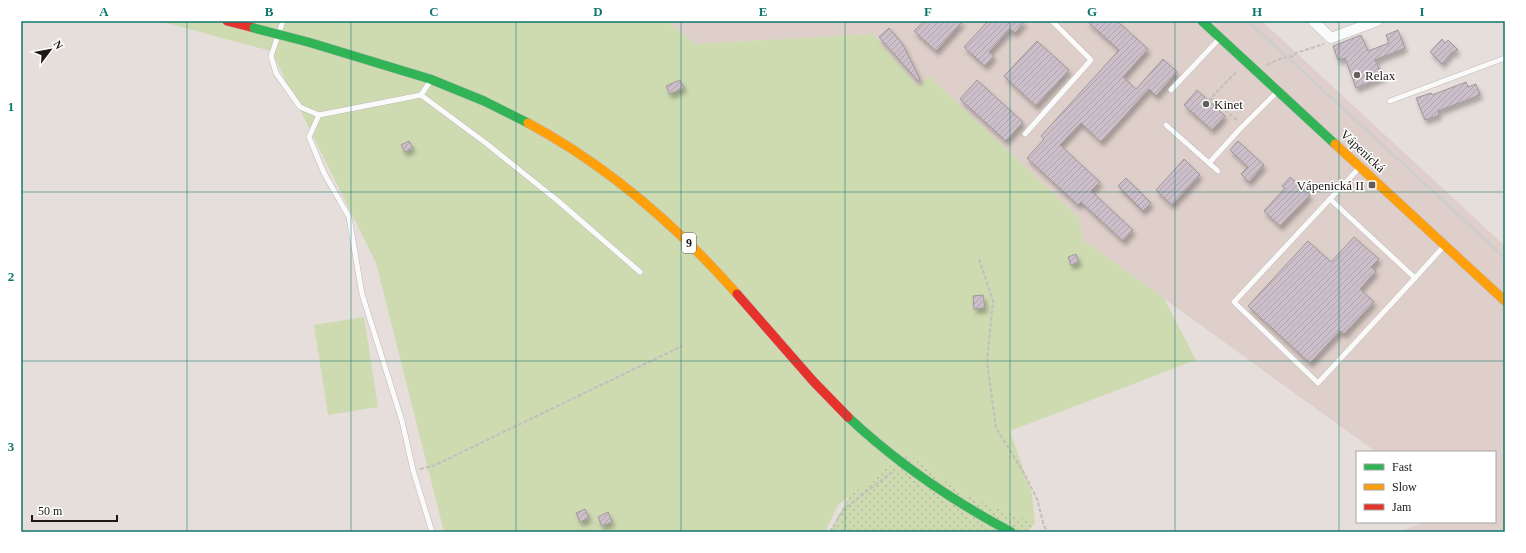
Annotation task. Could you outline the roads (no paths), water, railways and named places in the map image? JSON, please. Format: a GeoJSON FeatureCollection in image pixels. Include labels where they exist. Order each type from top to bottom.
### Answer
{"type":"FeatureCollection","features":[{"type":"Feature","properties":{"kind":"main road","name":"9"},"geometry":{"type":"LineString","coordinates":[[227,21],[308,42],[431,80],[481,99],[553,137],[594,164],[636,195],[691,245],[728,284],[817,386],[867,435],[928,483],[956,501],[1011,532]]}},
{"type":"Feature","properties":{"kind":"main road","name":"Vápenická"},"geometry":{"type":"LineString","coordinates":[[1202,21],[1505,301]]}},
{"type":"Feature","properties":{"kind":"street"},"geometry":{"type":"LineString","coordinates":[[1313,21],[1331,38],[1377,21]]}},
{"type":"Feature","properties":{"kind":"lane"},"geometry":{"type":"LineString","coordinates":[[283,21],[271,56],[276,73],[300,107],[319,115],[420,95],[431,80]]}},
{"type":"Feature","properties":{"kind":"lane"},"geometry":{"type":"LineString","coordinates":[[1025,134],[1092,60],[1052,21]]}},
{"type":"Feature","properties":{"kind":"lane"},"geometry":{"type":"LineString","coordinates":[[1171,90],[1221,38]]}},
{"type":"Feature","properties":{"kind":"lane"},"geometry":{"type":"LineString","coordinates":[[1390,101],[1505,58]]}},
{"type":"Feature","properties":{"kind":"lane"},"geometry":{"type":"LineString","coordinates":[[1208,163],[1278,91]]}},
{"type":"Feature","properties":{"kind":"lane"},"geometry":{"type":"LineString","coordinates":[[420,95],[487,144],[558,200],[640,272]]}},
{"type":"Feature","properties":{"kind":"lane"},"geometry":{"type":"LineString","coordinates":[[319,115],[310,137],[324,173],[349,217],[362,294],[402,421],[413,470],[432,532]]}},
{"type":"Feature","properties":{"kind":"lane"},"geometry":{"type":"LineString","coordinates":[[1166,125],[1218,171]]}},
{"type":"Feature","properties":{"kind":"lane"},"geometry":{"type":"LineString","coordinates":[[1360,167],[1234,302],[1318,383],[1445,245]]}},
{"type":"Feature","properties":{"kind":"lane"},"geometry":{"type":"LineString","coordinates":[[1330,200],[1415,278]]}},
{"type":"Feature","properties":{"kind":"railway"},"geometry":{"type":"LineString","coordinates":[[1248,21],[1505,258]]}},
{"type":"Feature","properties":{"kind":"place","name":"Relax"},"geometry":{"type":"Point","coordinates":[1357,75]}},
{"type":"Feature","properties":{"kind":"place","name":"Kinet"},"geometry":{"type":"Point","coordinates":[1206,104]}},
{"type":"Feature","properties":{"kind":"place","name":"Vápenická II"},"geometry":{"type":"Point","coordinates":[1372,185]}}]}
